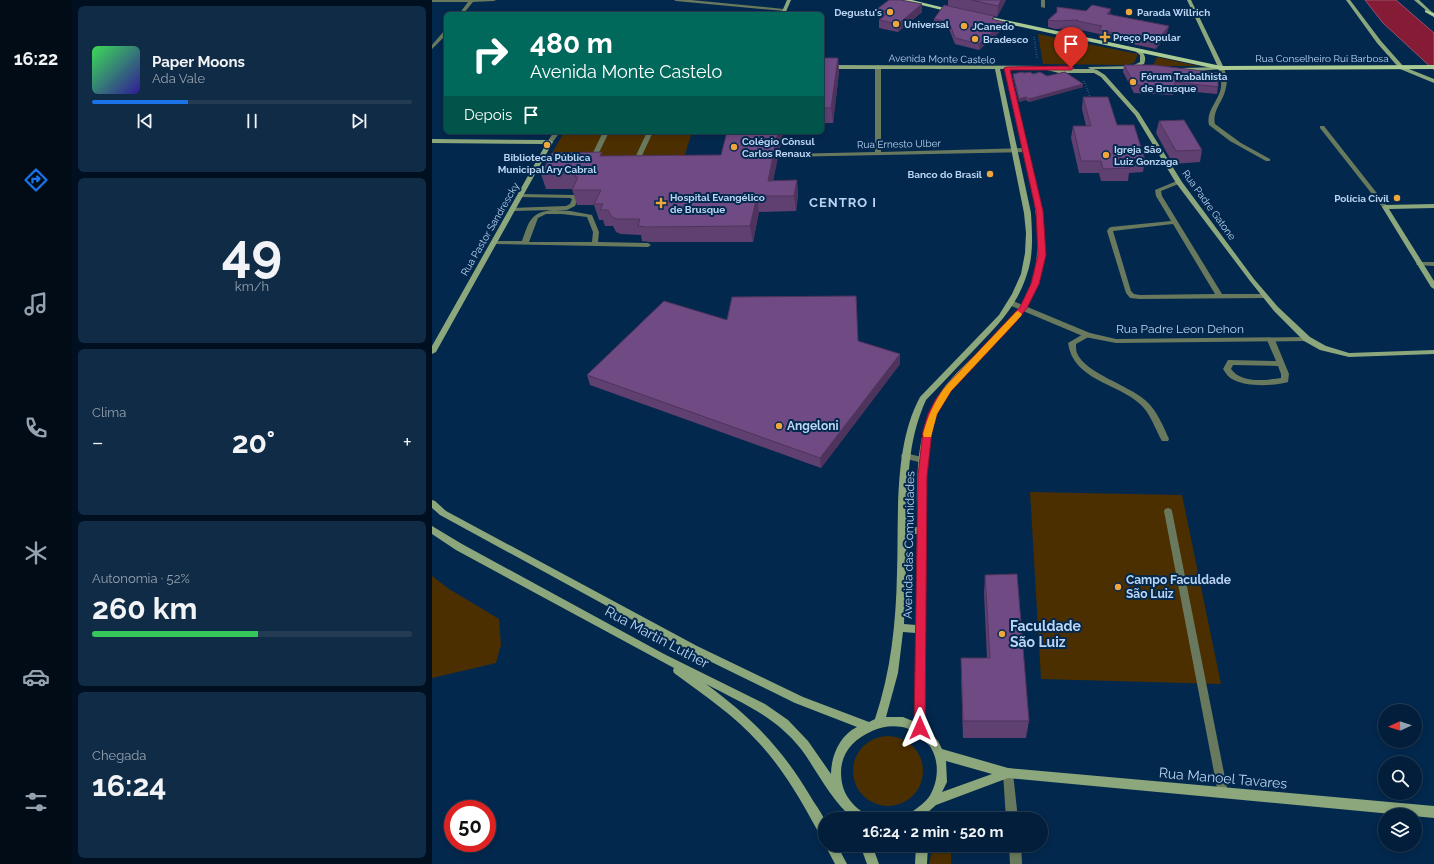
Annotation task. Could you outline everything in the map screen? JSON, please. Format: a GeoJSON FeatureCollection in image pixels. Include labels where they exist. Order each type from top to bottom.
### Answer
{"type":"FeatureCollection","features":[{"type":"Feature","properties":{"kind":"main road"},"geometry":{"type":"LineString","coordinates":[[783,12],[789,0]]}},
{"type":"Feature","properties":{"kind":"main road"},"geometry":{"type":"LineString","coordinates":[[904,0],[959,12]]}},
{"type":"Feature","properties":{"kind":"main road"},"geometry":{"type":"LineString","coordinates":[[1174,70],[1221,68],[1189,0]]}},
{"type":"Feature","properties":{"kind":"main road"},"geometry":{"type":"LineString","coordinates":[[1348,0],[1379,42],[1402,68],[1434,81]]}},
{"type":"Feature","properties":{"kind":"main road"},"geometry":{"type":"LineString","coordinates":[[1416,0],[1434,16]]}},
{"type":"Feature","properties":{"kind":"main road","name":"Rua Conselheiro Rui Barbosa"},"geometry":{"type":"LineString","coordinates":[[974,15],[1221,68],[1434,67]]}},
{"type":"Feature","properties":{"kind":"main road","name":"Avenida Monte Castelo"},"geometry":{"type":"LineString","coordinates":[[824,67],[1132,67],[1142,63],[1143,60],[1142,54],[1137,50]]}},
{"type":"Feature","properties":{"kind":"main road","name":"Avenida das Comunidades"},"geometry":{"type":"LineString","coordinates":[[880,721],[886,704],[894,667],[900,628],[905,456],[909,432],[915,414],[923,399],[1002,316],[1012,303],[1023,280],[1030,254],[1027,211],[997,68]]}},
{"type":"Feature","properties":{"kind":"main road","name":"Avenida das Comunidades"},"geometry":{"type":"LineString","coordinates":[[920,728],[921,530],[923,460],[928,431],[939,401],[948,389],[1013,321],[1023,308],[1035,284],[1042,255],[1042,224],[1040,211],[1007,68]]}},
{"type":"Feature","properties":{"kind":"main road"},"geometry":{"type":"LineString","coordinates":[[1043,68],[1095,71],[1103,76],[1104,72],[1107,70],[1139,70]]}},
{"type":"Feature","properties":{"kind":"main road","name":"Rua Padre Gatone"},"geometry":{"type":"LineString","coordinates":[[1103,76],[1137,114],[1179,182],[1265,296],[1293,327],[1307,339],[1323,348],[1349,355],[1434,352]]}},
{"type":"Feature","properties":{"kind":"main road"},"geometry":{"type":"LineString","coordinates":[[1000,79],[1009,79]]}},
{"type":"Feature","properties":{"kind":"main road"},"geometry":{"type":"LineString","coordinates":[[1005,103],[1014,102]]}},
{"type":"Feature","properties":{"kind":"main road"},"geometry":{"type":"LineString","coordinates":[[432,141],[550,142]]}},
{"type":"Feature","properties":{"kind":"main road","name":"Rua Pastor Sandrescky"},"geometry":{"type":"LineString","coordinates":[[441,336],[513,209],[542,163],[550,142]]}},
{"type":"Feature","properties":{"kind":"main road"},"geometry":{"type":"LineString","coordinates":[[1385,207],[1434,206]]}},
{"type":"Feature","properties":{"kind":"main road"},"geometry":{"type":"LineString","coordinates":[[1385,207],[1434,287]]}},
{"type":"Feature","properties":{"kind":"main road"},"geometry":{"type":"LineString","coordinates":[[1027,211],[1040,211]]}},
{"type":"Feature","properties":{"kind":"main road"},"geometry":{"type":"LineString","coordinates":[[1029,224],[1042,224]]}},
{"type":"Feature","properties":{"kind":"main road"},"geometry":{"type":"LineString","coordinates":[[1030,254],[1042,255]]}},
{"type":"Feature","properties":{"kind":"main road"},"geometry":{"type":"LineString","coordinates":[[432,337],[441,336]]}},
{"type":"Feature","properties":{"kind":"main road"},"geometry":{"type":"LineString","coordinates":[[432,352],[441,336]]}},
{"type":"Feature","properties":{"kind":"main road","name":"Rua Martin Luther"},"geometry":{"type":"LineString","coordinates":[[432,503],[443,513],[466,526],[694,649],[799,700],[867,726]]}},
{"type":"Feature","properties":{"kind":"main road","name":"Rua Martin Luther"},"geometry":{"type":"LineString","coordinates":[[432,529],[459,547],[661,657],[743,697],[784,723],[804,745],[851,812]]}},
{"type":"Feature","properties":{"kind":"main road"},"geometry":{"type":"LineString","coordinates":[[903,531],[921,530]]}},
{"type":"Feature","properties":{"kind":"main road"},"geometry":{"type":"LineString","coordinates":[[900,628],[920,629]]}},
{"type":"Feature","properties":{"kind":"main road"},"geometry":{"type":"LineString","coordinates":[[661,657],[719,701],[763,739],[784,764],[807,800],[818,821]]}},
{"type":"Feature","properties":{"kind":"main road"},"geometry":{"type":"LineString","coordinates":[[842,800],[836,783],[836,766],[841,749],[852,735],[867,726],[880,721],[894,720],[907,722],[920,728],[932,739],[940,754],[943,770],[941,786],[934,801],[926,812]]}},
{"type":"Feature","properties":{"kind":"main road","name":"Rua Manoel Tavares"},"geometry":{"type":"LineString","coordinates":[[940,754],[1008,773],[1434,812]]}},
{"type":"Feature","properties":{"kind":"main road","name":"Rua Manoel Tavares"},"geometry":{"type":"LineString","coordinates":[[934,801],[1008,773]]}},
{"type":"Feature","properties":{"kind":"main road"},"geometry":{"type":"LineString","coordinates":[[835,852],[841,864]]}},
{"type":"Feature","properties":{"kind":"main road"},"geometry":{"type":"LineString","coordinates":[[869,852],[874,864]]}},
{"type":"Feature","properties":{"kind":"main road"},"geometry":{"type":"LineString","coordinates":[[921,864],[922,852]]}},
{"type":"Feature","properties":{"kind":"street"},"geometry":{"type":"LineString","coordinates":[[463,12],[472,0]]}},
{"type":"Feature","properties":{"kind":"street"},"geometry":{"type":"LineString","coordinates":[[432,1],[494,0]]}},
{"type":"Feature","properties":{"kind":"street"},"geometry":{"type":"LineString","coordinates":[[676,0],[783,12]]}},
{"type":"Feature","properties":{"kind":"street"},"geometry":{"type":"LineString","coordinates":[[1043,0],[1043,7]]}},
{"type":"Feature","properties":{"kind":"street"},"geometry":{"type":"LineString","coordinates":[[432,48],[444,34]]}},
{"type":"Feature","properties":{"kind":"street"},"geometry":{"type":"LineString","coordinates":[[878,67],[878,154]]}},
{"type":"Feature","properties":{"kind":"street"},"geometry":{"type":"LineString","coordinates":[[1221,68],[1225,86],[1220,100],[1212,114],[1212,125],[1225,136],[1268,160]]}},
{"type":"Feature","properties":{"kind":"street"},"geometry":{"type":"LineString","coordinates":[[1322,127],[1385,207]]}},
{"type":"Feature","properties":{"kind":"street","name":"Rua Pastor Sandrescky"},"geometry":{"type":"LineString","coordinates":[[550,142],[556,134]]}},
{"type":"Feature","properties":{"kind":"street"},"geometry":{"type":"LineString","coordinates":[[592,162],[605,134]]}},
{"type":"Feature","properties":{"kind":"street"},"geometry":{"type":"LineString","coordinates":[[636,162],[649,134]]}},
{"type":"Feature","properties":{"kind":"street","name":"Rua Ernesto Ulber"},"geometry":{"type":"LineString","coordinates":[[785,156],[1025,150]]}},
{"type":"Feature","properties":{"kind":"street"},"geometry":{"type":"LineString","coordinates":[[585,162],[599,162]]}},
{"type":"Feature","properties":{"kind":"street"},"geometry":{"type":"LineString","coordinates":[[629,162],[643,162]]}},
{"type":"Feature","properties":{"kind":"street"},"geometry":{"type":"LineString","coordinates":[[1179,182],[1158,190],[1159,196],[1220,296]]}},
{"type":"Feature","properties":{"kind":"street"},"geometry":{"type":"LineString","coordinates":[[513,209],[567,208],[573,205],[575,199],[572,196],[521,196]]}},
{"type":"Feature","properties":{"kind":"street"},"geometry":{"type":"LineString","coordinates":[[525,243],[536,217],[540,214],[571,212],[590,216],[596,232],[596,244]]}},
{"type":"Feature","properties":{"kind":"street"},"geometry":{"type":"LineString","coordinates":[[1176,222],[1111,229],[1110,231],[1128,292],[1132,296],[1265,296]]}},
{"type":"Feature","properties":{"kind":"street"},"geometry":{"type":"LineString","coordinates":[[494,243],[648,245]]}},
{"type":"Feature","properties":{"kind":"street"},"geometry":{"type":"LineString","coordinates":[[1420,264],[1434,264]]}},
{"type":"Feature","properties":{"kind":"street","name":"Rua Padre Leon Dehon"},"geometry":{"type":"LineString","coordinates":[[1012,303],[1088,335],[1116,341],[1307,339]]}},
{"type":"Feature","properties":{"kind":"street"},"geometry":{"type":"LineString","coordinates":[[1088,335],[1072,343],[1072,350],[1076,360],[1100,377],[1142,401],[1153,415],[1165,439]]}},
{"type":"Feature","properties":{"kind":"street"},"geometry":{"type":"LineString","coordinates":[[1271,340],[1281,364],[1285,374],[1285,380],[1238,381],[1231,376],[1227,369],[1231,362],[1281,364]]}},
{"type":"Feature","properties":{"kind":"street"},"geometry":{"type":"LineString","coordinates":[[905,456],[923,460]]}},
{"type":"Feature","properties":{"kind":"street"},"geometry":{"type":"LineString","coordinates":[[1168,511],[1224,793]]}},
{"type":"Feature","properties":{"kind":"street"},"geometry":{"type":"LineString","coordinates":[[1008,773],[1011,812]]}},
{"type":"Feature","properties":{"kind":"street"},"geometry":{"type":"LineString","coordinates":[[1015,852],[1016,864]]}},
{"type":"Feature","properties":{"kind":"path"},"geometry":{"type":"LineString","coordinates":[[1083,77],[1093,106]]}},
{"type":"Feature","properties":{"kind":"shaded area"},"geometry":{"type":"Polygon","coordinates":[[[1365,0],[1396,0],[1434,33],[1434,70],[1383,23],[1365,0]]]}},
{"type":"Feature","properties":{"kind":"shaded area"},"geometry":{"type":"Polygon","coordinates":[[[1038,34],[1138,54],[1134,63],[1126,65],[1043,64],[1038,34]]]}},
{"type":"Feature","properties":{"kind":"shaded area"},"geometry":{"type":"Polygon","coordinates":[[[1157,57],[1198,66],[1153,66],[1157,57]]]}},
{"type":"Feature","properties":{"kind":"shaded area"},"geometry":{"type":"Polygon","coordinates":[[[563,134],[691,134],[682,164],[546,164],[563,134]]]}},
{"type":"Feature","properties":{"kind":"shaded area","name":"Campo Faculdade São Luiz"},"geometry":{"type":"Polygon","coordinates":[[[1030,492],[1182,495],[1221,684],[1041,679],[1030,492]]]}},
{"type":"Feature","properties":{"kind":"shaded area"},"geometry":{"type":"Polygon","coordinates":[[[432,576],[449,589],[499,619],[501,645],[496,663],[432,678],[432,576]]]}},
{"type":"Feature","properties":{"kind":"shaded area"},"geometry":{"type":"Polygon","coordinates":[[[888,736],[907,742],[917,752],[923,771],[917,790],[907,800],[888,806],[869,800],[859,790],[853,771],[859,752],[869,742],[888,736]]]}},
{"type":"Feature","properties":{"kind":"shaded area"},"geometry":{"type":"Polygon","coordinates":[[[932,852],[951,852],[951,864],[929,864],[932,852]]]}},
{"type":"Feature","properties":{"kind":"building"},"geometry":{"type":"Polygon","coordinates":[[[889,0],[901,0],[922,4],[898,24],[879,20],[889,12],[877,9],[889,0]]]}},
{"type":"Feature","properties":{"kind":"building"},"geometry":{"type":"Polygon","coordinates":[[[971,0],[1001,0],[998,6],[971,0]]]}},
{"type":"Feature","properties":{"kind":"building"},"geometry":{"type":"Polygon","coordinates":[[[944,5],[994,16],[992,19],[1004,22],[979,44],[955,38],[949,22],[934,19],[944,5]]]}},
{"type":"Feature","properties":{"kind":"building"},"geometry":{"type":"Polygon","coordinates":[[[1092,5],[1111,9],[1107,14],[1169,26],[1157,41],[1099,30],[1102,26],[1077,21],[1078,20],[1048,20],[1057,12],[1057,7],[1086,11],[1092,5]]]}},
{"type":"Feature","properties":{"kind":"building"},"geometry":{"type":"Polygon","coordinates":[[[824,58],[838,58],[831,108],[824,108],[824,58]]]}},
{"type":"Feature","properties":{"kind":"building"},"geometry":{"type":"Polygon","coordinates":[[[1124,65],[1154,65],[1218,73],[1218,87],[1175,82],[1174,87],[1135,85],[1124,65]]]}},
{"type":"Feature","properties":{"kind":"building"},"geometry":{"type":"Polygon","coordinates":[[[1030,72],[1033,74],[1040,72],[1047,76],[1065,72],[1083,84],[1029,99],[1026,97],[1019,99],[1013,74],[1030,72]]]}},
{"type":"Feature","properties":{"kind":"building","name":"Igreja São Luiz Gonzaga"},"geometry":{"type":"Polygon","coordinates":[[[1083,97],[1108,97],[1117,125],[1134,125],[1145,160],[1127,160],[1130,168],[1103,169],[1101,161],[1081,161],[1073,126],[1091,126],[1083,97]]]}},
{"type":"Feature","properties":{"kind":"building"},"geometry":{"type":"Polygon","coordinates":[[[1184,120],[1202,150],[1176,151],[1159,121],[1184,120]]]}},
{"type":"Feature","properties":{"kind":"building"},"geometry":{"type":"Polygon","coordinates":[[[726,134],[778,134],[768,181],[797,180],[794,196],[757,196],[750,226],[646,227],[638,226],[640,219],[616,219],[611,216],[608,210],[600,210],[603,204],[594,204],[601,190],[572,190],[578,177],[575,177],[576,173],[541,174],[552,153],[602,152],[600,156],[721,155],[726,134]]]}},
{"type":"Feature","properties":{"kind":"building","name":"Angeloni"},"geometry":{"type":"Polygon","coordinates":[[[856,296],[858,341],[900,354],[820,458],[587,375],[664,301],[727,320],[732,297],[856,296]]]}},
{"type":"Feature","properties":{"kind":"building","name":"Faculdade São Luiz"},"geometry":{"type":"Polygon","coordinates":[[[1017,574],[1029,721],[963,721],[961,658],[990,658],[985,575],[1017,574]]]}},
{"type":"Feature","properties":{"kind":"slow traffic"},"geometry":{"type":"LineString","coordinates":[[927,434],[939,401],[948,389],[1018,314]]}},
{"type":"Feature","properties":{"kind":"place","name":"Degustu's"},"geometry":{"type":"Point","coordinates":[890,12]}},
{"type":"Feature","properties":{"kind":"place","name":"Parada Willrich"},"geometry":{"type":"Point","coordinates":[1129,12]}},
{"type":"Feature","properties":{"kind":"place","name":"Universal"},"geometry":{"type":"Point","coordinates":[896,24]}},
{"type":"Feature","properties":{"kind":"place","name":"JCanedo"},"geometry":{"type":"Point","coordinates":[964,26]}},
{"type":"Feature","properties":{"kind":"place","name":"Preço Popular"},"geometry":{"type":"Point","coordinates":[1105,37]}},
{"type":"Feature","properties":{"kind":"place","name":"Bradesco"},"geometry":{"type":"Point","coordinates":[975,39]}},
{"type":"Feature","properties":{"kind":"place","name":"Fórum Trabalhista de Brusque"},"geometry":{"type":"Point","coordinates":[1133,82]}},
{"type":"Feature","properties":{"kind":"place","name":"Biblioteca Pública Municipal Ary Cabral"},"geometry":{"type":"Point","coordinates":[547,145]}},
{"type":"Feature","properties":{"kind":"place","name":"Colégio Cônsul Carlos Renaux"},"geometry":{"type":"Point","coordinates":[734,147]}},
{"type":"Feature","properties":{"kind":"place","name":"Igreja São Luiz Gonzaga"},"geometry":{"type":"Point","coordinates":[1106,155]}},
{"type":"Feature","properties":{"kind":"place","name":"Banco do Brasil"},"geometry":{"type":"Point","coordinates":[990,174]}},
{"type":"Feature","properties":{"kind":"place","name":"Polícia Civil"},"geometry":{"type":"Point","coordinates":[1397,198]}},
{"type":"Feature","properties":{"kind":"place","name":"Hospital Evangélico de Brusque"},"geometry":{"type":"Point","coordinates":[661,203]}},
{"type":"Feature","properties":{"kind":"place","name":"Angeloni"},"geometry":{"type":"Point","coordinates":[779,426]}},
{"type":"Feature","properties":{"kind":"place","name":"Campo Faculdade São Luiz"},"geometry":{"type":"Point","coordinates":[1118,587]}},
{"type":"Feature","properties":{"kind":"place","name":"Faculdade São Luiz"},"geometry":{"type":"Point","coordinates":[1002,634]}},
{"type":"Feature","properties":{"kind":"district","name":"CENTRO I"},"geometry":{"type":"Point","coordinates":[843,202]}},
{"type":"Feature","properties":{"kind":"route"},"geometry":{"type":"LineString","coordinates":[[920,728],[922,476],[928,431],[939,401],[948,389],[1013,321],[1023,308],[1035,284],[1042,255],[1042,224],[1040,211],[1007,68],[1071,68]]}}]}
